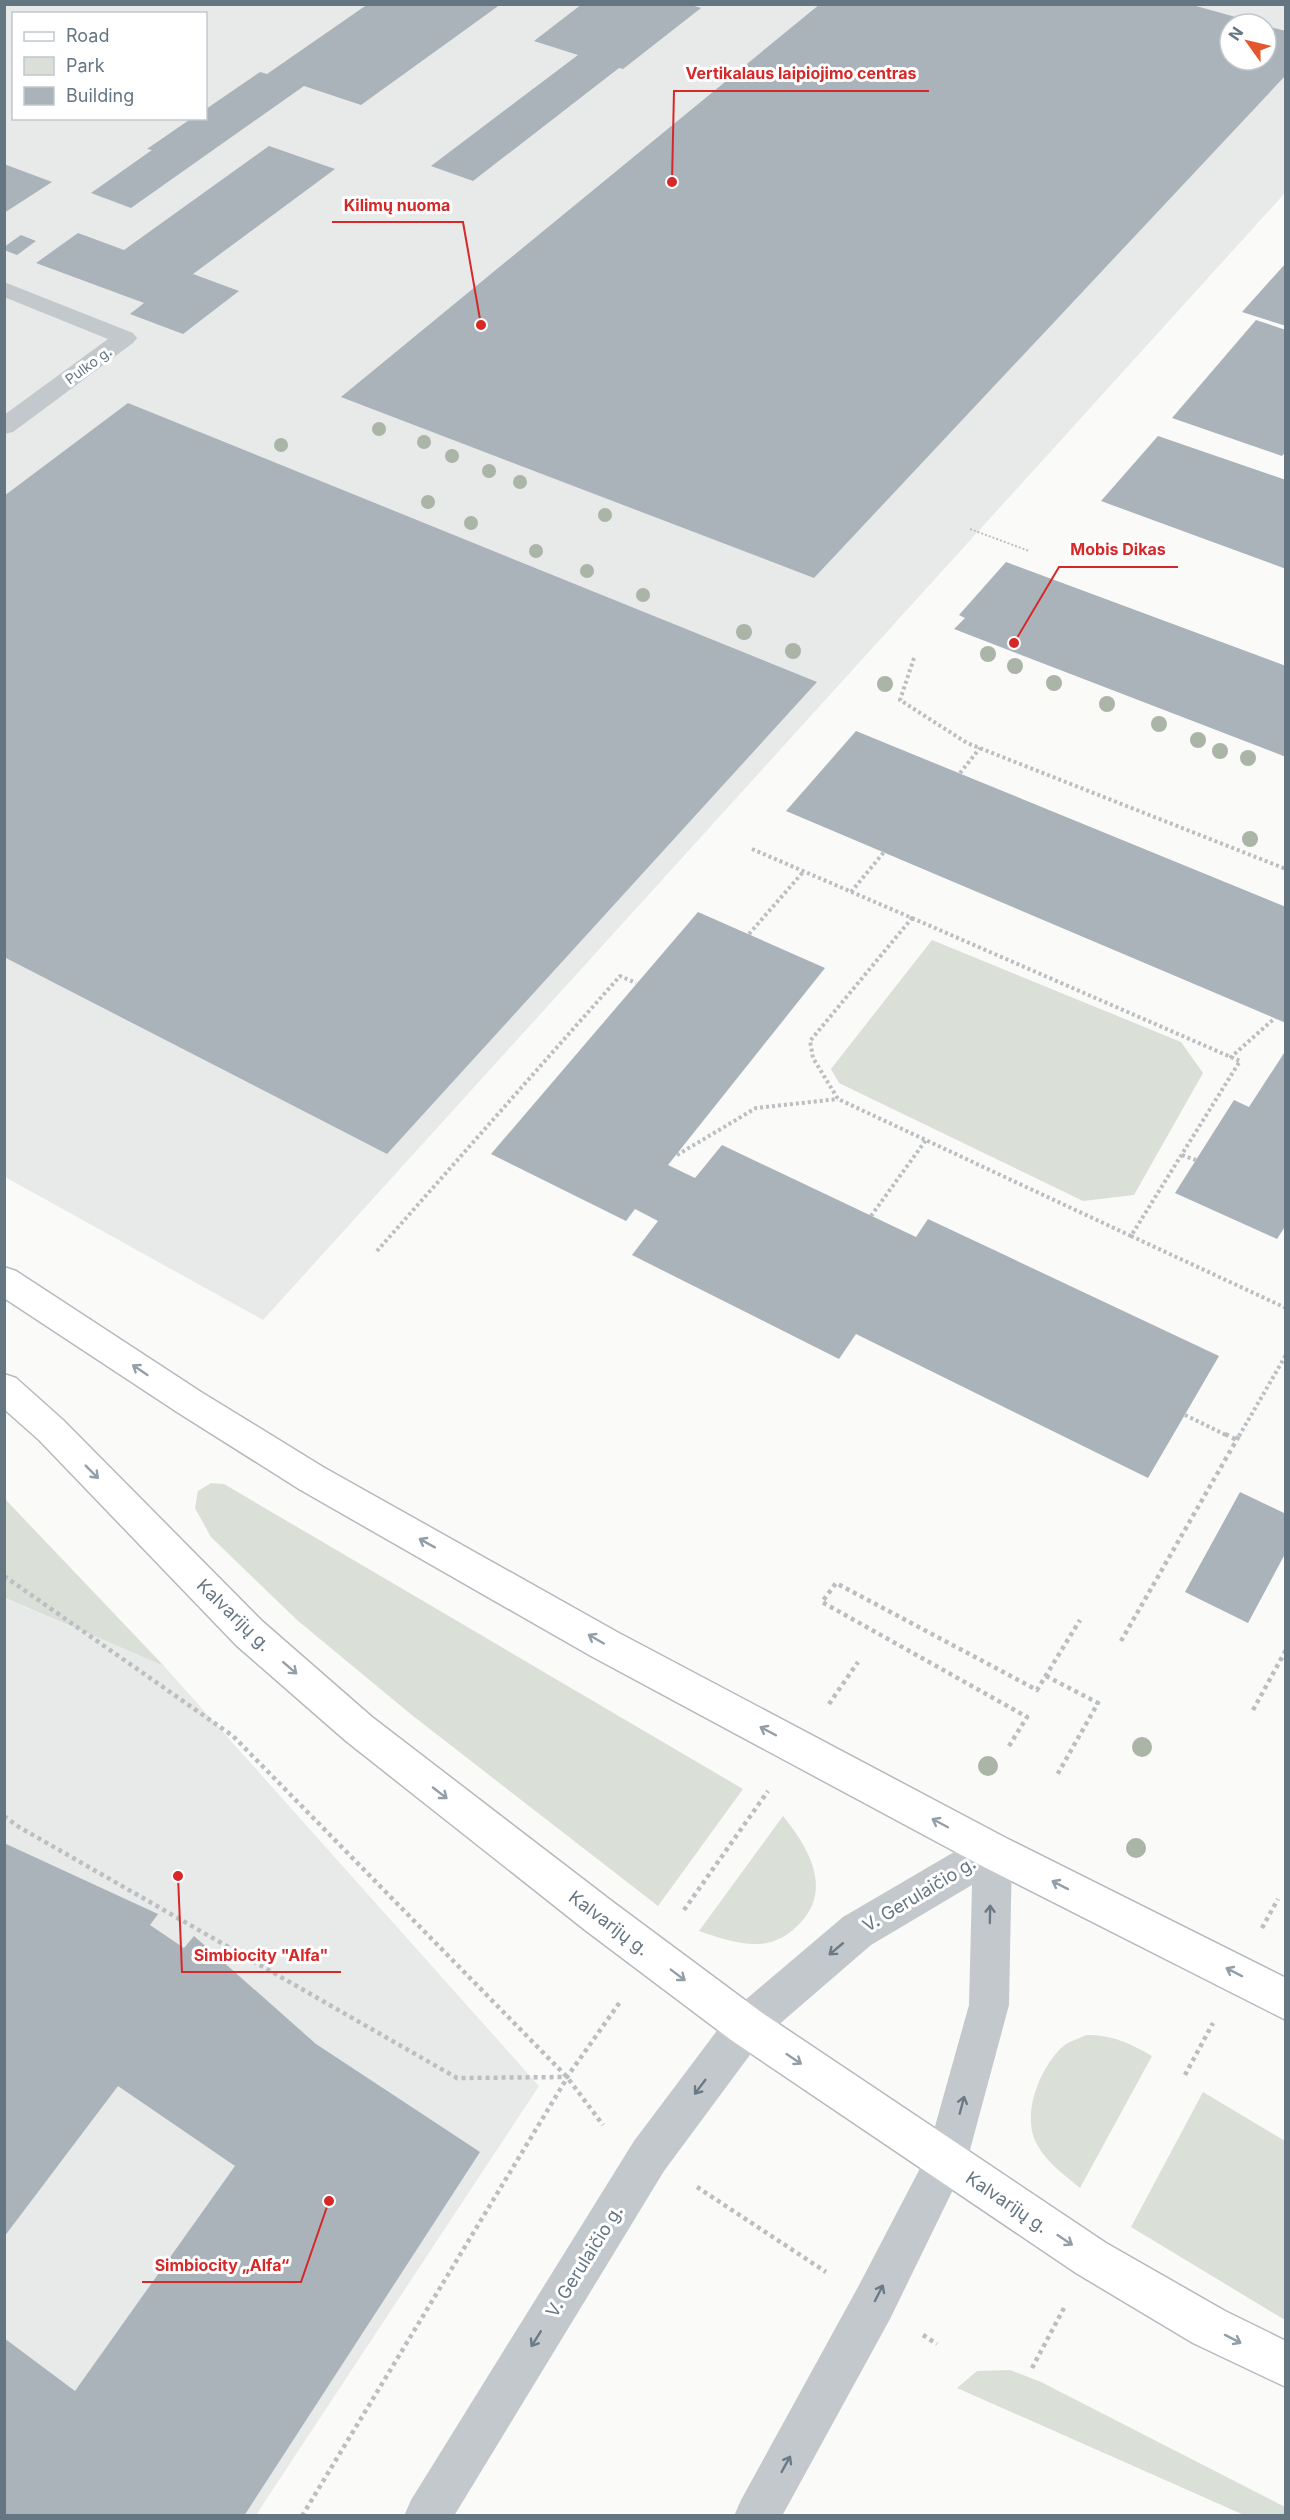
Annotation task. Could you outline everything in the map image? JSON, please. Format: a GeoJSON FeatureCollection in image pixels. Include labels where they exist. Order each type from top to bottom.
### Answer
{"type":"FeatureCollection","features":[{"type":"Feature","properties":{"kind":"main road"},"geometry":{"type":"LineString","coordinates":[[4,1280],[189,1402],[311,1478],[604,1644],[992,1851],[1239,1974],[1286,2000]]}},
{"type":"Feature","properties":{"kind":"main road","name":"Kalvarijų g."},"geometry":{"type":"LineString","coordinates":[[4,1388],[51,1431],[249,1632],[359,1729],[599,1916],[746,2026],[1091,2258],[1209,2326],[1286,2366]]}},
{"type":"Feature","properties":{"kind":"street","name":"Pulko g."},"geometry":{"type":"LineString","coordinates":[[4,289],[125,338],[4,427]]}},
{"type":"Feature","properties":{"kind":"street","name":"V. Gerulaičio g."},"geometry":{"type":"LineString","coordinates":[[427,2516],[649,2156],[746,2026],[858,1931],[992,1851]]}},
{"type":"Feature","properties":{"kind":"street","name":"V. Gerulaičio g."},"geometry":{"type":"LineString","coordinates":[[757,2516],[874,2303],[946,2162],[989,2005],[992,1851]]}},
{"type":"Feature","properties":{"kind":"path"},"geometry":{"type":"LineString","coordinates":[[970,530],[1029,551]]}},
{"type":"Feature","properties":{"kind":"path"},"geometry":{"type":"LineString","coordinates":[[914,658],[900,700],[967,742],[1286,869]]}},
{"type":"Feature","properties":{"kind":"path"},"geometry":{"type":"LineString","coordinates":[[960,773],[980,748]]}},
{"type":"Feature","properties":{"kind":"path"},"geometry":{"type":"LineString","coordinates":[[752,849],[1240,1062],[1131,1236]]}},
{"type":"Feature","properties":{"kind":"path"},"geometry":{"type":"LineString","coordinates":[[851,892],[884,852]]}},
{"type":"Feature","properties":{"kind":"path"},"geometry":{"type":"LineString","coordinates":[[748,934],[804,871]]}},
{"type":"Feature","properties":{"kind":"path"},"geometry":{"type":"LineString","coordinates":[[838,1099],[813,1058],[810,1041],[912,918]]}},
{"type":"Feature","properties":{"kind":"path"},"geometry":{"type":"LineString","coordinates":[[377,1251],[621,976],[636,983]]}},
{"type":"Feature","properties":{"kind":"path"},"geometry":{"type":"LineString","coordinates":[[1230,1058],[1275,1018]]}},
{"type":"Feature","properties":{"kind":"path"},"geometry":{"type":"LineString","coordinates":[[677,1155],[756,1108],[838,1099],[1286,1308]]}},
{"type":"Feature","properties":{"kind":"path"},"geometry":{"type":"LineString","coordinates":[[872,1216],[926,1140]]}},
{"type":"Feature","properties":{"kind":"path"},"geometry":{"type":"LineString","coordinates":[[1182,1155],[1196,1160]]}},
{"type":"Feature","properties":{"kind":"path"},"geometry":{"type":"LineString","coordinates":[[1121,1641],[1286,1355]]}},
{"type":"Feature","properties":{"kind":"path"},"geometry":{"type":"LineString","coordinates":[[1185,1415],[1237,1440]]}},
{"type":"Feature","properties":{"kind":"path"},"geometry":{"type":"LineString","coordinates":[[4,1575],[233,1736],[567,2077]]}},
{"type":"Feature","properties":{"kind":"path"},"geometry":{"type":"LineString","coordinates":[[1009,1746],[1028,1717],[822,1602],[836,1583],[1037,1690],[1080,1620]]}},
{"type":"Feature","properties":{"kind":"path"},"geometry":{"type":"LineString","coordinates":[[1253,1710],[1286,1650]]}},
{"type":"Feature","properties":{"kind":"path"},"geometry":{"type":"LineString","coordinates":[[831,1701],[858,1662]]}},
{"type":"Feature","properties":{"kind":"path"},"geometry":{"type":"LineString","coordinates":[[1046,1676],[1098,1704],[1057,1775]]}},
{"type":"Feature","properties":{"kind":"path"},"geometry":{"type":"LineString","coordinates":[[679,1918],[761,1801]]}},
{"type":"Feature","properties":{"kind":"path"},"geometry":{"type":"LineString","coordinates":[[4,1816],[19,1827],[457,2078],[567,2077]]}},
{"type":"Feature","properties":{"kind":"path"},"geometry":{"type":"LineString","coordinates":[[1259,1933],[1278,1899]]}},
{"type":"Feature","properties":{"kind":"path"},"geometry":{"type":"LineString","coordinates":[[303,2516],[586,2049]]}},
{"type":"Feature","properties":{"kind":"path"},"geometry":{"type":"LineString","coordinates":[[697,2187],[801,2256]]}},
{"type":"Feature","properties":{"kind":"shaded area"},"geometry":{"type":"Polygon","coordinates":[[[5,5],[1285,5],[1285,193],[263,1320],[5,1177],[5,5]]]}},
{"type":"Feature","properties":{"kind":"shaded area"},"geometry":{"type":"Polygon","coordinates":[[[4,1598],[164,1666],[539,2086],[256,2515],[5,2515],[4,1598]]]}},
{"type":"Feature","properties":{"kind":"green space"},"geometry":{"type":"Polygon","coordinates":[[[932,940],[1181,1042],[1203,1073],[1134,1195],[1083,1201],[839,1083],[831,1069],[932,940]]]}},
{"type":"Feature","properties":{"kind":"green space"},"geometry":{"type":"Polygon","coordinates":[[[211,1483],[224,1484],[743,1789],[658,1906],[413,1716],[297,1620],[211,1537],[195,1508],[198,1491],[211,1483]]]}},
{"type":"Feature","properties":{"kind":"green space"},"geometry":{"type":"Polygon","coordinates":[[[5,1499],[164,1666],[5,1598],[5,1499]]]}},
{"type":"Feature","properties":{"kind":"green space"},"geometry":{"type":"Polygon","coordinates":[[[783,1816],[808,1853],[816,1881],[815,1895],[810,1909],[801,1922],[782,1938],[759,1944],[733,1941],[699,1931],[783,1816]]]}},
{"type":"Feature","properties":{"kind":"green space"},"geometry":{"type":"Polygon","coordinates":[[[1086,2035],[1104,2036],[1120,2041],[1152,2056],[1080,2188],[1046,2158],[1033,2134],[1031,2122],[1034,2094],[1053,2057],[1069,2042],[1086,2035]]]}},
{"type":"Feature","properties":{"kind":"green space"},"geometry":{"type":"Polygon","coordinates":[[[1203,2092],[1285,2141],[1285,2320],[1131,2227],[1203,2092]]]}},
{"type":"Feature","properties":{"kind":"green space"},"geometry":{"type":"Polygon","coordinates":[[[1010,2370],[1041,2382],[1285,2507],[1285,2515],[1244,2515],[957,2388],[977,2371],[1010,2370]]]}},
{"type":"Feature","properties":{"kind":"building"},"geometry":{"type":"Polygon","coordinates":[[[368,4],[501,4],[361,105],[304,86],[131,208],[91,193],[152,150],[147,149],[189,120],[207,120],[207,108],[260,72],[267,74],[368,4]]]}},
{"type":"Feature","properties":{"kind":"building"},"geometry":{"type":"Polygon","coordinates":[[[582,4],[688,4],[701,8],[473,181],[431,166],[578,55],[534,41],[582,4]]]}},
{"type":"Feature","properties":{"kind":"building"},"geometry":{"type":"Polygon","coordinates":[[[820,4],[1189,4],[1218,12],[1218,72],[1278,72],[1278,29],[1286,31],[1286,75],[814,578],[341,397],[820,4]]]}},
{"type":"Feature","properties":{"kind":"building"},"geometry":{"type":"Polygon","coordinates":[[[269,146],[335,169],[193,274],[239,291],[183,334],[130,314],[144,303],[36,263],[78,233],[124,250],[269,146]]]}},
{"type":"Feature","properties":{"kind":"building"},"geometry":{"type":"Polygon","coordinates":[[[4,164],[52,182],[4,213],[4,164]]]}},
{"type":"Feature","properties":{"kind":"building"},"geometry":{"type":"Polygon","coordinates":[[[21,235],[36,241],[17,255],[4,250],[4,247],[21,235]]]}},
{"type":"Feature","properties":{"kind":"building"},"geometry":{"type":"Polygon","coordinates":[[[1286,263],[1286,326],[1242,312],[1286,263]]]}},
{"type":"Feature","properties":{"kind":"building"},"geometry":{"type":"Polygon","coordinates":[[[1256,320],[1286,330],[1286,451],[1282,456],[1172,418],[1256,320]]]}},
{"type":"Feature","properties":{"kind":"building"},"geometry":{"type":"Polygon","coordinates":[[[128,403],[817,682],[387,1154],[4,957],[4,496],[128,403]]]}},
{"type":"Feature","properties":{"kind":"building"},"geometry":{"type":"Polygon","coordinates":[[[1158,436],[1286,480],[1286,569],[1101,501],[1158,436]]]}},
{"type":"Feature","properties":{"kind":"building"},"geometry":{"type":"Polygon","coordinates":[[[1006,562],[1286,666],[1286,757],[954,629],[965,618],[959,615],[1006,562]]]}},
{"type":"Feature","properties":{"kind":"building"},"geometry":{"type":"Polygon","coordinates":[[[856,731],[1286,907],[1286,1023],[786,811],[856,731]]]}},
{"type":"Feature","properties":{"kind":"building"},"geometry":{"type":"Polygon","coordinates":[[[698,912],[825,968],[668,1165],[695,1178],[722,1145],[916,1237],[928,1219],[1219,1356],[1148,1478],[856,1334],[839,1359],[632,1255],[658,1221],[635,1209],[626,1221],[491,1154],[698,912]]]}},
{"type":"Feature","properties":{"kind":"building"},"geometry":{"type":"Polygon","coordinates":[[[1286,1050],[1286,1225],[1277,1239],[1175,1193],[1234,1100],[1249,1107],[1286,1050]]]}},
{"type":"Feature","properties":{"kind":"building"},"geometry":{"type":"Polygon","coordinates":[[[1240,1492],[1286,1514],[1286,1552],[1248,1623],[1185,1592],[1240,1492]]]}},
{"type":"Feature","properties":{"kind":"building"},"geometry":{"type":"Polygon","coordinates":[[[4,1843],[158,1914],[150,1925],[184,1948],[194,1936],[316,2044],[480,2152],[244,2516],[4,2516],[4,2338],[75,2391],[235,2166],[118,2086],[4,2237],[4,1843]]]}},
{"type":"Feature","properties":{"kind":"place","name":"Vertikalaus laipiojimo centras"},"geometry":{"type":"Point","coordinates":[672,182]}},
{"type":"Feature","properties":{"kind":"place","name":"Kilimų nuoma"},"geometry":{"type":"Point","coordinates":[481,325]}},
{"type":"Feature","properties":{"kind":"place","name":"Mobis Dikas"},"geometry":{"type":"Point","coordinates":[1014,643]}},
{"type":"Feature","properties":{"kind":"place","name":"Simbiocity \"Alfa\""},"geometry":{"type":"Point","coordinates":[178,1876]}},
{"type":"Feature","properties":{"kind":"place","name":"Simbiocity „Alfa“"},"geometry":{"type":"Point","coordinates":[329,2201]}}]}
